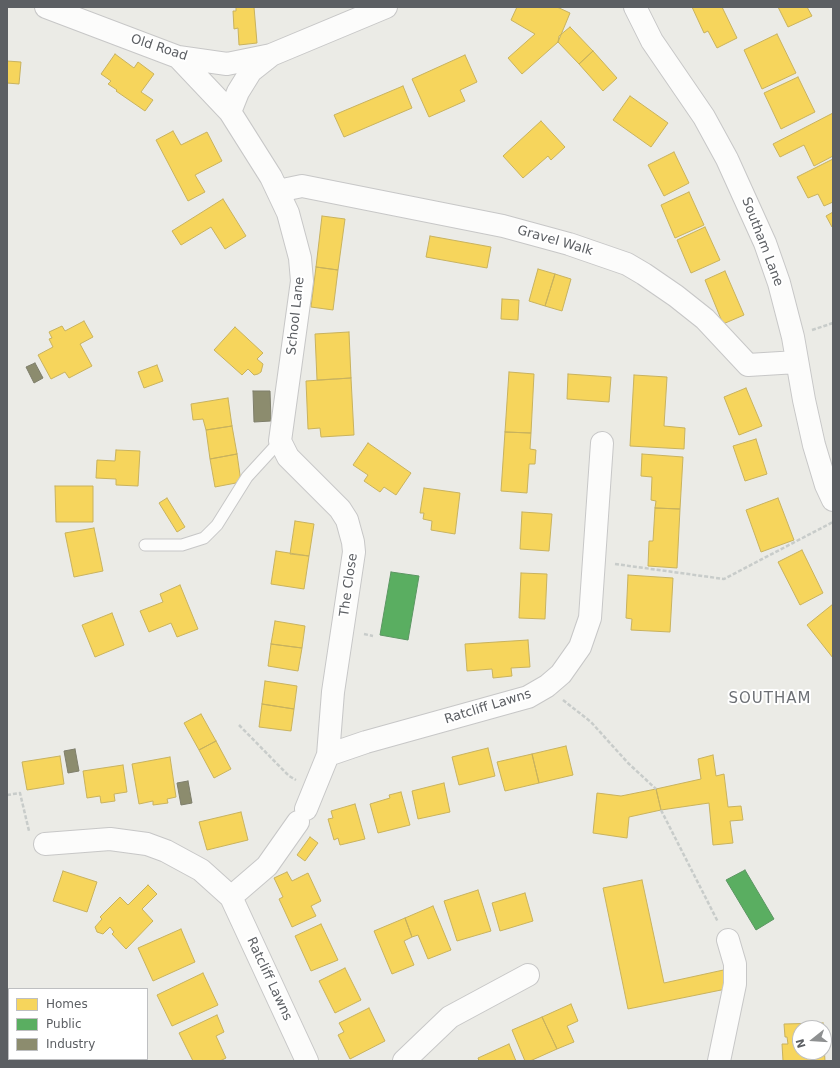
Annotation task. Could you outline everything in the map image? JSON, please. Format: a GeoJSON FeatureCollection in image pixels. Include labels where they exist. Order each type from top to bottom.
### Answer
{"type":"FeatureCollection","features":[{"type":"Feature","properties":{"kind":"street","name":"Old Road"},"geometry":{"type":"LineString","coordinates":[[46,7],[178,57],[227,64],[271,55],[350,15],[386,7]]}},
{"type":"Feature","properties":{"kind":"street","name":"Southam Lane"},"geometry":{"type":"LineString","coordinates":[[635,7],[652,41],[704,117],[728,160],[749,203],[779,283],[793,338],[814,445],[826,485],[833,500]]}},
{"type":"Feature","properties":{"kind":"street"},"geometry":{"type":"LineString","coordinates":[[230,112],[238,92],[251,71],[271,55]]}},
{"type":"Feature","properties":{"kind":"street","name":"School Lane"},"geometry":{"type":"LineString","coordinates":[[178,57],[230,112],[278,191],[295,235],[302,281],[280,441]]}},
{"type":"Feature","properties":{"kind":"street","name":"Gravel Walk"},"geometry":{"type":"LineString","coordinates":[[278,191],[302,186],[503,226],[576,246],[627,264],[676,296],[706,319],[748,365],[797,362]]}},
{"type":"Feature","properties":{"kind":"street","name":"The Close"},"geometry":{"type":"LineString","coordinates":[[280,441],[288,457],[340,509],[347,520],[353,542],[354,552],[333,692],[328,756]]}},
{"type":"Feature","properties":{"kind":"street","name":"Ratcliff Lawns"},"geometry":{"type":"LineString","coordinates":[[328,756],[366,742],[528,696],[547,686],[561,674],[572,660],[586,632],[590,618],[602,443]]}},
{"type":"Feature","properties":{"kind":"street"},"geometry":{"type":"LineString","coordinates":[[231,897],[267,866],[306,807],[328,756]]}},
{"type":"Feature","properties":{"kind":"street","name":"Ratcliff Lawns"},"geometry":{"type":"LineString","coordinates":[[45,844],[110,839],[147,844],[166,851],[196,866],[217,883],[231,897],[307,1061]]}},
{"type":"Feature","properties":{"kind":"street"},"geometry":{"type":"LineString","coordinates":[[719,1061],[735,984],[735,964],[728,940]]}},
{"type":"Feature","properties":{"kind":"street"},"geometry":{"type":"LineString","coordinates":[[404,1061],[450,1017],[528,975]]}},
{"type":"Feature","properties":{"kind":"lane"},"geometry":{"type":"LineString","coordinates":[[145,545],[182,545],[204,538],[217,525],[247,478],[280,441]]}},
{"type":"Feature","properties":{"kind":"path"},"geometry":{"type":"LineString","coordinates":[[595,561],[724,579],[833,521]]}},
{"type":"Feature","properties":{"kind":"path"},"geometry":{"type":"LineString","coordinates":[[569,705],[591,722],[628,763],[656,789]]}},
{"type":"Feature","properties":{"kind":"path"},"geometry":{"type":"LineString","coordinates":[[239,725],[289,776],[306,807]]}},
{"type":"Feature","properties":{"kind":"path"},"geometry":{"type":"LineString","coordinates":[[7,795],[20,793],[33,846],[45,844]]}},
{"type":"Feature","properties":{"kind":"path"},"geometry":{"type":"LineString","coordinates":[[660,810],[728,940]]}},
{"type":"Feature","properties":{"kind":"building: Homes"},"geometry":{"type":"Polygon","coordinates":[[[236,7],[254,7],[257,43],[239,45],[238,28],[234,29],[233,11],[236,11],[236,7]]]}},
{"type":"Feature","properties":{"kind":"building: Homes"},"geometry":{"type":"Polygon","coordinates":[[[517,7],[557,7],[570,13],[558,42],[522,74],[508,58],[535,34],[511,20],[517,7]]]}},
{"type":"Feature","properties":{"kind":"building: Homes"},"geometry":{"type":"Polygon","coordinates":[[[692,7],[722,7],[737,38],[717,48],[708,31],[704,33],[692,7]]]}},
{"type":"Feature","properties":{"kind":"building: Homes"},"geometry":{"type":"Polygon","coordinates":[[[778,7],[807,7],[812,16],[788,27],[778,7]]]}},
{"type":"Feature","properties":{"kind":"building: Homes"},"geometry":{"type":"Polygon","coordinates":[[[570,27],[593,51],[579,64],[558,42],[559,36],[570,27]]]}},
{"type":"Feature","properties":{"kind":"building: Homes"},"geometry":{"type":"Polygon","coordinates":[[[777,34],[796,73],[762,89],[744,50],[777,34]]]}},
{"type":"Feature","properties":{"kind":"building: Homes"},"geometry":{"type":"Polygon","coordinates":[[[593,51],[617,78],[603,91],[579,64],[593,51]]]}},
{"type":"Feature","properties":{"kind":"building: Homes"},"geometry":{"type":"Polygon","coordinates":[[[115,54],[134,68],[138,62],[154,74],[141,92],[153,100],[145,111],[116,91],[117,90],[108,84],[111,81],[101,74],[115,54]]]}},
{"type":"Feature","properties":{"kind":"building: Homes"},"geometry":{"type":"Polygon","coordinates":[[[465,55],[477,82],[460,90],[465,101],[429,117],[412,79],[465,55]]]}},
{"type":"Feature","properties":{"kind":"building: Homes"},"geometry":{"type":"Polygon","coordinates":[[[7,61],[21,62],[19,84],[7,83],[7,61]]]}},
{"type":"Feature","properties":{"kind":"building: Homes"},"geometry":{"type":"Polygon","coordinates":[[[798,77],[815,112],[781,129],[764,93],[798,77]]]}},
{"type":"Feature","properties":{"kind":"building: Homes"},"geometry":{"type":"Polygon","coordinates":[[[403,86],[412,108],[344,137],[334,115],[403,86]]]}},
{"type":"Feature","properties":{"kind":"building: Homes"},"geometry":{"type":"Polygon","coordinates":[[[630,96],[668,123],[651,147],[613,120],[630,96]]]}},
{"type":"Feature","properties":{"kind":"building: Homes"},"geometry":{"type":"Polygon","coordinates":[[[833,113],[833,156],[814,166],[804,145],[780,157],[773,144],[833,113]]]}},
{"type":"Feature","properties":{"kind":"building: Homes"},"geometry":{"type":"Polygon","coordinates":[[[541,121],[565,147],[551,160],[548,156],[523,178],[503,156],[541,121]]]}},
{"type":"Feature","properties":{"kind":"building: Homes"},"geometry":{"type":"Polygon","coordinates":[[[173,131],[181,145],[207,132],[222,161],[195,175],[205,192],[188,201],[156,140],[173,131]]]}},
{"type":"Feature","properties":{"kind":"building: Homes"},"geometry":{"type":"Polygon","coordinates":[[[674,152],[689,183],[664,196],[648,165],[674,152]]]}},
{"type":"Feature","properties":{"kind":"building: Homes"},"geometry":{"type":"Polygon","coordinates":[[[833,159],[833,202],[824,206],[818,194],[808,198],[797,177],[833,159]]]}},
{"type":"Feature","properties":{"kind":"building: Homes"},"geometry":{"type":"Polygon","coordinates":[[[689,192],[704,225],[675,238],[661,205],[689,192]]]}},
{"type":"Feature","properties":{"kind":"building: Homes"},"geometry":{"type":"Polygon","coordinates":[[[223,199],[246,236],[225,249],[211,227],[181,245],[172,231],[223,199]]]}},
{"type":"Feature","properties":{"kind":"building: Homes"},"geometry":{"type":"Polygon","coordinates":[[[833,212],[833,226],[832,227],[826,216],[833,212]]]}},
{"type":"Feature","properties":{"kind":"building: Homes"},"geometry":{"type":"Polygon","coordinates":[[[322,216],[345,219],[338,270],[316,267],[322,216]]]}},
{"type":"Feature","properties":{"kind":"building: Homes"},"geometry":{"type":"Polygon","coordinates":[[[705,227],[720,260],[691,273],[677,240],[705,227]]]}},
{"type":"Feature","properties":{"kind":"building: Homes"},"geometry":{"type":"Polygon","coordinates":[[[430,236],[491,247],[487,268],[426,257],[430,236]]]}},
{"type":"Feature","properties":{"kind":"building: Homes"},"geometry":{"type":"Polygon","coordinates":[[[316,267],[338,270],[333,310],[311,307],[316,267]]]}},
{"type":"Feature","properties":{"kind":"building: Homes"},"geometry":{"type":"Polygon","coordinates":[[[538,269],[555,274],[545,306],[529,301],[538,269]]]}},
{"type":"Feature","properties":{"kind":"building: Homes"},"geometry":{"type":"Polygon","coordinates":[[[725,271],[744,315],[723,324],[705,280],[725,271]]]}},
{"type":"Feature","properties":{"kind":"building: Homes"},"geometry":{"type":"Polygon","coordinates":[[[555,274],[571,279],[562,311],[545,306],[555,274]]]}},
{"type":"Feature","properties":{"kind":"building: Homes"},"geometry":{"type":"Polygon","coordinates":[[[502,299],[519,300],[518,320],[501,319],[502,299]]]}},
{"type":"Feature","properties":{"kind":"building: Homes"},"geometry":{"type":"Polygon","coordinates":[[[84,321],[93,337],[80,344],[92,366],[69,378],[65,372],[51,379],[38,355],[53,347],[49,339],[52,338],[49,332],[62,326],[65,331],[84,321]]]}},
{"type":"Feature","properties":{"kind":"building: Homes"},"geometry":{"type":"Polygon","coordinates":[[[235,327],[263,353],[257,359],[263,364],[261,372],[258,374],[254,375],[248,369],[242,375],[214,350],[235,327]]]}},
{"type":"Feature","properties":{"kind":"building: Homes"},"geometry":{"type":"Polygon","coordinates":[[[349,332],[351,378],[317,380],[315,334],[349,332]]]}},
{"type":"Feature","properties":{"kind":"building: Homes"},"geometry":{"type":"Polygon","coordinates":[[[157,365],[163,381],[144,388],[138,372],[157,365]]]}},
{"type":"Feature","properties":{"kind":"building: Homes"},"geometry":{"type":"Polygon","coordinates":[[[509,372],[534,374],[531,433],[505,432],[509,372]]]}},
{"type":"Feature","properties":{"kind":"building: Homes"},"geometry":{"type":"Polygon","coordinates":[[[568,374],[611,377],[609,402],[567,399],[568,374]]]}},
{"type":"Feature","properties":{"kind":"building: Homes"},"geometry":{"type":"Polygon","coordinates":[[[634,375],[667,377],[664,426],[685,428],[684,449],[630,446],[634,375]]]}},
{"type":"Feature","properties":{"kind":"building: Homes"},"geometry":{"type":"Polygon","coordinates":[[[351,378],[354,435],[321,437],[320,428],[308,429],[306,381],[351,378]]]}},
{"type":"Feature","properties":{"kind":"building: Homes"},"geometry":{"type":"Polygon","coordinates":[[[746,388],[762,426],[739,435],[724,397],[746,388]]]}},
{"type":"Feature","properties":{"kind":"building: Homes"},"geometry":{"type":"Polygon","coordinates":[[[228,398],[232,426],[206,430],[203,419],[193,420],[191,404],[228,398]]]}},
{"type":"Feature","properties":{"kind":"building: Homes"},"geometry":{"type":"Polygon","coordinates":[[[232,426],[237,454],[210,459],[206,430],[232,426]]]}},
{"type":"Feature","properties":{"kind":"building: Homes"},"geometry":{"type":"Polygon","coordinates":[[[505,432],[531,433],[530,449],[536,450],[535,464],[529,464],[527,493],[501,491],[505,432]]]}},
{"type":"Feature","properties":{"kind":"building: Homes"},"geometry":{"type":"Polygon","coordinates":[[[756,439],[767,474],[745,481],[733,446],[756,439]]]}},
{"type":"Feature","properties":{"kind":"building: Homes"},"geometry":{"type":"Polygon","coordinates":[[[368,443],[411,473],[396,495],[384,487],[380,492],[364,481],[368,475],[353,465],[368,443]]]}},
{"type":"Feature","properties":{"kind":"building: Homes"},"geometry":{"type":"Polygon","coordinates":[[[116,450],[140,451],[138,486],[116,485],[116,479],[96,478],[97,460],[115,461],[116,450]]]}},
{"type":"Feature","properties":{"kind":"building: Homes"},"geometry":{"type":"Polygon","coordinates":[[[237,454],[241,482],[215,487],[210,459],[237,454]]]}},
{"type":"Feature","properties":{"kind":"building: Homes"},"geometry":{"type":"Polygon","coordinates":[[[642,454],[683,457],[680,509],[655,508],[656,501],[651,500],[652,477],[641,476],[642,454]]]}},
{"type":"Feature","properties":{"kind":"building: Homes"},"geometry":{"type":"Polygon","coordinates":[[[55,486],[93,486],[93,522],[56,522],[55,486]]]}},
{"type":"Feature","properties":{"kind":"building: Homes"},"geometry":{"type":"Polygon","coordinates":[[[424,488],[460,493],[455,534],[431,530],[432,521],[423,519],[424,513],[420,513],[424,488]]]}},
{"type":"Feature","properties":{"kind":"building: Homes"},"geometry":{"type":"Polygon","coordinates":[[[167,498],[185,527],[177,532],[159,503],[167,498]]]}},
{"type":"Feature","properties":{"kind":"building: Homes"},"geometry":{"type":"Polygon","coordinates":[[[778,498],[794,540],[761,552],[746,510],[778,498]]]}},
{"type":"Feature","properties":{"kind":"building: Homes"},"geometry":{"type":"Polygon","coordinates":[[[655,508],[680,509],[677,568],[648,566],[649,541],[653,541],[655,508]]]}},
{"type":"Feature","properties":{"kind":"building: Homes"},"geometry":{"type":"Polygon","coordinates":[[[522,512],[552,514],[549,551],[520,549],[522,512]]]}},
{"type":"Feature","properties":{"kind":"building: Homes"},"geometry":{"type":"Polygon","coordinates":[[[295,521],[314,524],[309,556],[290,554],[295,521]]]}},
{"type":"Feature","properties":{"kind":"building: Homes"},"geometry":{"type":"Polygon","coordinates":[[[94,528],[103,571],[74,577],[65,533],[94,528]]]}},
{"type":"Feature","properties":{"kind":"building: Homes"},"geometry":{"type":"Polygon","coordinates":[[[802,550],[823,593],[800,605],[778,562],[802,550]]]}},
{"type":"Feature","properties":{"kind":"building: Homes"},"geometry":{"type":"Polygon","coordinates":[[[276,551],[309,556],[304,589],[271,584],[276,551]]]}},
{"type":"Feature","properties":{"kind":"building: Homes"},"geometry":{"type":"Polygon","coordinates":[[[521,573],[547,574],[545,619],[519,618],[521,573]]]}},
{"type":"Feature","properties":{"kind":"building: Homes"},"geometry":{"type":"Polygon","coordinates":[[[628,575],[673,578],[670,632],[631,630],[632,619],[626,618],[628,575]]]}},
{"type":"Feature","properties":{"kind":"building: Homes"},"geometry":{"type":"Polygon","coordinates":[[[180,585],[198,629],[177,637],[171,623],[149,632],[140,611],[163,602],[160,594],[180,585]]]}},
{"type":"Feature","properties":{"kind":"building: Homes"},"geometry":{"type":"Polygon","coordinates":[[[833,604],[833,658],[807,625],[833,604]]]}},
{"type":"Feature","properties":{"kind":"building: Homes"},"geometry":{"type":"Polygon","coordinates":[[[112,613],[124,645],[95,657],[82,625],[112,613]]]}},
{"type":"Feature","properties":{"kind":"building: Homes"},"geometry":{"type":"Polygon","coordinates":[[[275,621],[305,626],[302,648],[271,644],[275,621]]]}},
{"type":"Feature","properties":{"kind":"building: Homes"},"geometry":{"type":"Polygon","coordinates":[[[528,640],[530,667],[511,668],[512,676],[493,678],[492,669],[467,671],[465,644],[528,640]]]}},
{"type":"Feature","properties":{"kind":"building: Homes"},"geometry":{"type":"Polygon","coordinates":[[[271,644],[302,648],[298,671],[268,666],[271,644]]]}},
{"type":"Feature","properties":{"kind":"building: Homes"},"geometry":{"type":"Polygon","coordinates":[[[265,681],[297,686],[294,709],[262,704],[265,681]]]}},
{"type":"Feature","properties":{"kind":"building: Homes"},"geometry":{"type":"Polygon","coordinates":[[[262,704],[294,709],[291,731],[259,727],[262,704]]]}},
{"type":"Feature","properties":{"kind":"building: Homes"},"geometry":{"type":"Polygon","coordinates":[[[201,714],[216,741],[199,750],[184,723],[201,714]]]}},
{"type":"Feature","properties":{"kind":"building: Homes"},"geometry":{"type":"Polygon","coordinates":[[[216,741],[231,769],[214,778],[199,750],[216,741]]]}},
{"type":"Feature","properties":{"kind":"building: Homes"},"geometry":{"type":"Polygon","coordinates":[[[566,746],[573,775],[539,783],[532,754],[566,746]]]}},
{"type":"Feature","properties":{"kind":"building: Homes"},"geometry":{"type":"Polygon","coordinates":[[[488,748],[495,776],[459,785],[452,757],[488,748]]]}},
{"type":"Feature","properties":{"kind":"building: Homes"},"geometry":{"type":"Polygon","coordinates":[[[532,754],[539,783],[505,791],[497,762],[532,754]]]}},
{"type":"Feature","properties":{"kind":"building: Homes"},"geometry":{"type":"Polygon","coordinates":[[[713,755],[716,776],[724,774],[728,807],[741,806],[743,820],[730,821],[733,843],[713,845],[709,803],[661,810],[656,789],[701,779],[698,759],[713,755]]]}},
{"type":"Feature","properties":{"kind":"building: Homes"},"geometry":{"type":"Polygon","coordinates":[[[60,756],[64,784],[27,790],[22,762],[60,756]]]}},
{"type":"Feature","properties":{"kind":"building: Homes"},"geometry":{"type":"Polygon","coordinates":[[[170,757],[176,797],[167,799],[168,803],[153,805],[153,801],[139,804],[132,764],[170,757]]]}},
{"type":"Feature","properties":{"kind":"building: Homes"},"geometry":{"type":"Polygon","coordinates":[[[123,765],[127,792],[114,794],[115,801],[101,803],[100,796],[87,798],[83,771],[123,765]]]}},
{"type":"Feature","properties":{"kind":"building: Homes"},"geometry":{"type":"Polygon","coordinates":[[[444,783],[450,812],[418,819],[412,791],[444,783]]]}},
{"type":"Feature","properties":{"kind":"building: Homes"},"geometry":{"type":"Polygon","coordinates":[[[656,789],[661,810],[629,817],[627,838],[593,833],[597,793],[621,796],[656,789]]]}},
{"type":"Feature","properties":{"kind":"building: Homes"},"geometry":{"type":"Polygon","coordinates":[[[401,792],[410,825],[378,833],[370,804],[390,798],[389,795],[401,792]]]}},
{"type":"Feature","properties":{"kind":"building: Homes"},"geometry":{"type":"Polygon","coordinates":[[[355,804],[365,839],[340,845],[338,838],[334,840],[328,819],[333,818],[331,811],[355,804]]]}},
{"type":"Feature","properties":{"kind":"building: Homes"},"geometry":{"type":"Polygon","coordinates":[[[241,812],[248,840],[207,850],[199,822],[241,812]]]}},
{"type":"Feature","properties":{"kind":"building: Homes"},"geometry":{"type":"Polygon","coordinates":[[[310,837],[318,843],[305,861],[297,855],[310,837]]]}},
{"type":"Feature","properties":{"kind":"building: Homes"},"geometry":{"type":"Polygon","coordinates":[[[63,871],[97,882],[87,912],[53,901],[63,871]]]}},
{"type":"Feature","properties":{"kind":"building: Homes"},"geometry":{"type":"Polygon","coordinates":[[[287,872],[292,881],[308,873],[321,901],[311,906],[316,916],[292,927],[279,899],[283,897],[274,878],[287,872]]]}},
{"type":"Feature","properties":{"kind":"building: Homes"},"geometry":{"type":"Polygon","coordinates":[[[642,880],[664,983],[728,969],[731,988],[628,1009],[603,888],[642,880]]]}},
{"type":"Feature","properties":{"kind":"building: Homes"},"geometry":{"type":"Polygon","coordinates":[[[148,885],[157,894],[142,909],[153,921],[126,949],[112,934],[114,932],[110,927],[103,934],[97,932],[95,927],[102,919],[100,917],[120,897],[128,905],[148,885]]]}},
{"type":"Feature","properties":{"kind":"building: Homes"},"geometry":{"type":"Polygon","coordinates":[[[478,890],[491,931],[457,941],[444,901],[478,890]]]}},
{"type":"Feature","properties":{"kind":"building: Homes"},"geometry":{"type":"Polygon","coordinates":[[[525,893],[533,921],[500,931],[492,903],[525,893]]]}},
{"type":"Feature","properties":{"kind":"building: Homes"},"geometry":{"type":"Polygon","coordinates":[[[433,906],[451,950],[428,959],[418,935],[412,937],[405,918],[433,906]]]}},
{"type":"Feature","properties":{"kind":"building: Homes"},"geometry":{"type":"Polygon","coordinates":[[[405,918],[412,937],[404,941],[414,965],[392,974],[374,931],[405,918]]]}},
{"type":"Feature","properties":{"kind":"building: Homes"},"geometry":{"type":"Polygon","coordinates":[[[321,924],[338,960],[311,971],[295,936],[321,924]]]}},
{"type":"Feature","properties":{"kind":"building: Homes"},"geometry":{"type":"Polygon","coordinates":[[[181,929],[195,962],[153,981],[138,948],[181,929]]]}},
{"type":"Feature","properties":{"kind":"building: Homes"},"geometry":{"type":"Polygon","coordinates":[[[345,968],[361,1000],[335,1013],[319,981],[345,968]]]}},
{"type":"Feature","properties":{"kind":"building: Homes"},"geometry":{"type":"Polygon","coordinates":[[[203,973],[218,1005],[172,1026],[157,995],[203,973]]]}},
{"type":"Feature","properties":{"kind":"building: Homes"},"geometry":{"type":"Polygon","coordinates":[[[571,1004],[578,1021],[567,1026],[574,1042],[557,1049],[542,1017],[571,1004]]]}},
{"type":"Feature","properties":{"kind":"building: Homes"},"geometry":{"type":"Polygon","coordinates":[[[369,1008],[385,1041],[350,1059],[338,1035],[344,1032],[339,1023],[369,1008]]]}},
{"type":"Feature","properties":{"kind":"building: Homes"},"geometry":{"type":"Polygon","coordinates":[[[217,1015],[224,1032],[216,1036],[226,1058],[220,1061],[193,1061],[179,1033],[217,1015]]]}},
{"type":"Feature","properties":{"kind":"building: Homes"},"geometry":{"type":"Polygon","coordinates":[[[542,1017],[557,1049],[530,1061],[525,1061],[512,1030],[542,1017]]]}},
{"type":"Feature","properties":{"kind":"building: Homes"},"geometry":{"type":"Polygon","coordinates":[[[784,1024],[792,1024],[792,1060],[825,1061],[783,1061],[782,1044],[788,1044],[787,1037],[785,1037],[784,1024]]]}},
{"type":"Feature","properties":{"kind":"building: Homes"},"geometry":{"type":"Polygon","coordinates":[[[509,1044],[516,1061],[479,1061],[478,1058],[509,1044]]]}},
{"type":"Feature","properties":{"kind":"building: Public"},"geometry":{"type":"Polygon","coordinates":[[[391,572],[419,576],[408,640],[380,635],[391,572]]]}},
{"type":"Feature","properties":{"kind":"building: Public"},"geometry":{"type":"Polygon","coordinates":[[[745,870],[774,919],[756,930],[726,880],[745,870]]]}},
{"type":"Feature","properties":{"kind":"building: Industry"},"geometry":{"type":"Polygon","coordinates":[[[35,363],[43,378],[34,383],[26,367],[35,363]]]}},
{"type":"Feature","properties":{"kind":"building: Industry"},"geometry":{"type":"Polygon","coordinates":[[[253,391],[270,391],[271,421],[254,422],[253,391]]]}},
{"type":"Feature","properties":{"kind":"building: Industry"},"geometry":{"type":"Polygon","coordinates":[[[75,749],[79,771],[68,773],[64,751],[75,749]]]}},
{"type":"Feature","properties":{"kind":"building: Industry"},"geometry":{"type":"Polygon","coordinates":[[[188,781],[192,803],[181,805],[177,783],[188,781]]]}},
{"type":"Feature","properties":{"kind":"district","name":"SOUTHAM"},"geometry":{"type":"Point","coordinates":[770,699]}}]}
